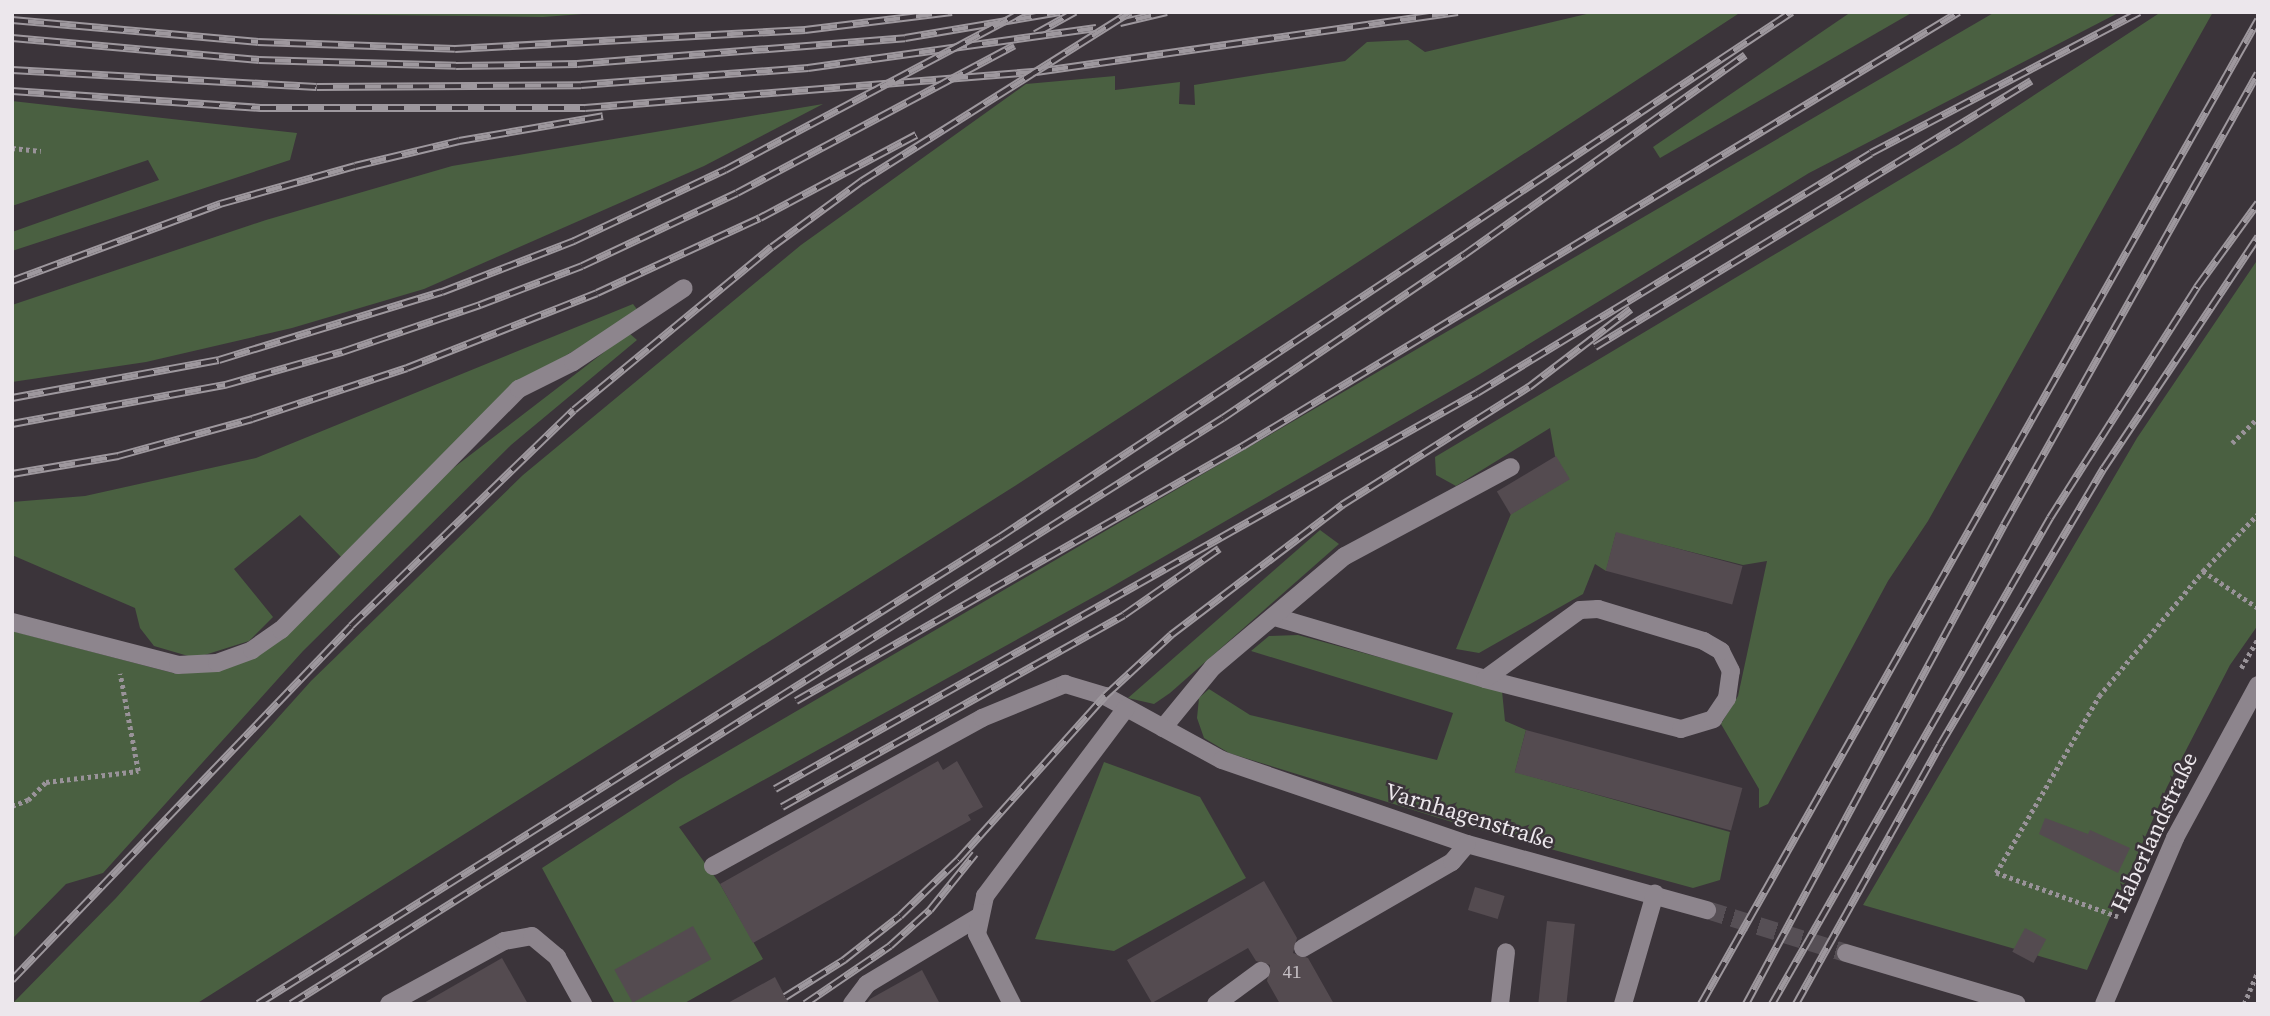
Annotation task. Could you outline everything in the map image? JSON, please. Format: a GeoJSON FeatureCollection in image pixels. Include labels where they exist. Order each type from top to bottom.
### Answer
{"type":"FeatureCollection","features":[{"type":"Feature","properties":{"kind":"street"},"geometry":{"type":"LineString","coordinates":[[12,622],[178,665],[217,663],[252,650],[281,630],[519,390],[573,362],[684,288]]}},
{"type":"Feature","properties":{"kind":"street"},"geometry":{"type":"LineString","coordinates":[[1163,728],[1213,667],[1345,556],[1511,467]]}},
{"type":"Feature","properties":{"kind":"street"},"geometry":{"type":"LineString","coordinates":[[1275,617],[1485,679],[1681,729],[1713,719],[1727,698],[1731,671],[1721,651],[1704,641],[1598,608],[1580,610],[1485,679]]}},
{"type":"Feature","properties":{"kind":"street","name":"Varnhagenstraße"},"geometry":{"type":"LineString","coordinates":[[713,866],[982,718],[1065,684],[1126,708],[1222,760],[1467,844],[1707,910]]}},
{"type":"Feature","properties":{"kind":"street","name":"Haberlandstraße"},"geometry":{"type":"LineString","coordinates":[[2104,1004],[2175,838],[2258,685]]}},
{"type":"Feature","properties":{"kind":"street"},"geometry":{"type":"LineString","coordinates":[[1012,1004],[977,934],[985,897],[1126,708]]}},
{"type":"Feature","properties":{"kind":"street"},"geometry":{"type":"LineString","coordinates":[[1303,948],[1452,862],[1467,844]]}},
{"type":"Feature","properties":{"kind":"street"},"geometry":{"type":"LineString","coordinates":[[1622,1004],[1655,894]]}},
{"type":"Feature","properties":{"kind":"street"},"geometry":{"type":"LineString","coordinates":[[852,1004],[867,984],[980,916]]}},
{"type":"Feature","properties":{"kind":"street"},"geometry":{"type":"LineString","coordinates":[[389,1004],[504,941],[532,936],[557,957],[583,1004]]}},
{"type":"Feature","properties":{"kind":"street"},"geometry":{"type":"LineString","coordinates":[[1500,1004],[1506,952]]}},
{"type":"Feature","properties":{"kind":"street"},"geometry":{"type":"LineString","coordinates":[[1846,954],[2017,1004]]}},
{"type":"Feature","properties":{"kind":"street"},"geometry":{"type":"LineString","coordinates":[[1216,1004],[1261,971]]}},
{"type":"Feature","properties":{"kind":"path"},"geometry":{"type":"LineString","coordinates":[[12,148],[41,151]]}},
{"type":"Feature","properties":{"kind":"path"},"geometry":{"type":"LineString","coordinates":[[2232,443],[2258,418]]}},
{"type":"Feature","properties":{"kind":"path"},"geometry":{"type":"LineString","coordinates":[[2137,925],[1996,873],[2099,696],[2203,570],[2258,514]]}},
{"type":"Feature","properties":{"kind":"path"},"geometry":{"type":"LineString","coordinates":[[2203,570],[2258,608]]}},
{"type":"Feature","properties":{"kind":"path"},"geometry":{"type":"LineString","coordinates":[[12,806],[28,800],[46,782],[138,771],[116,650]]}},
{"type":"Feature","properties":{"kind":"path"},"geometry":{"type":"LineString","coordinates":[[2244,1004],[2258,971]]}},
{"type":"Feature","properties":{"kind":"green space"},"geometry":{"type":"Polygon","coordinates":[[[140,12],[609,12],[543,17],[140,12]]]}},
{"type":"Feature","properties":{"kind":"green space"},"geometry":{"type":"Polygon","coordinates":[[[1595,12],[1741,12],[1021,482],[196,1004],[12,1004],[116,898],[311,681],[523,475],[801,245],[1026,84],[1115,76],[1115,90],[1180,82],[1179,104],[1195,105],[1194,85],[1345,61],[1367,42],[1408,40],[1425,52],[1595,12]]]}},
{"type":"Feature","properties":{"kind":"green space"},"geometry":{"type":"Polygon","coordinates":[[[1851,12],[1913,12],[1660,158],[1653,147],[1851,12]]]}},
{"type":"Feature","properties":{"kind":"green space"},"geometry":{"type":"Polygon","coordinates":[[[1995,12],[2120,12],[1809,173],[1480,374],[1108,589],[679,827],[720,884],[763,959],[683,1004],[615,1004],[542,868],[680,779],[1995,12]]]}},
{"type":"Feature","properties":{"kind":"green space"},"geometry":{"type":"Polygon","coordinates":[[[2161,12],[2213,12],[1928,521],[1888,581],[1768,804],[1759,808],[1759,789],[1721,724],[1738,696],[1767,561],[1743,565],[1616,533],[1606,571],[1595,564],[1583,594],[1479,653],[1456,649],[1511,514],[1569,479],[1555,456],[1550,428],[1456,486],[1436,475],[1435,457],[1958,145],[2161,12]]]}},
{"type":"Feature","properties":{"kind":"green space"},"geometry":{"type":"Polygon","coordinates":[[[12,101],[297,133],[290,160],[12,251],[12,232],[159,180],[148,160],[12,206],[12,101]]]}},
{"type":"Feature","properties":{"kind":"green space"},"geometry":{"type":"Polygon","coordinates":[[[823,104],[704,166],[424,289],[292,328],[146,362],[12,382],[12,305],[266,220],[452,166],[823,104]]]}},
{"type":"Feature","properties":{"kind":"green space"},"geometry":{"type":"Polygon","coordinates":[[[2258,259],[2258,625],[2230,665],[2167,787],[2087,970],[1863,905],[2137,438],[2258,259]]]}},
{"type":"Feature","properties":{"kind":"green space"},"geometry":{"type":"Polygon","coordinates":[[[633,304],[639,312],[523,381],[341,557],[300,515],[234,569],[273,617],[249,641],[195,658],[154,646],[140,628],[135,608],[12,555],[12,502],[85,496],[256,458],[633,304]]]}},
{"type":"Feature","properties":{"kind":"green space"},"geometry":{"type":"Polygon","coordinates":[[[629,333],[637,340],[511,445],[303,651],[103,873],[66,884],[12,939],[12,631],[177,674],[220,669],[256,655],[452,469],[629,333]]]}},
{"type":"Feature","properties":{"kind":"green space"},"geometry":{"type":"Polygon","coordinates":[[[1320,530],[1339,544],[1170,693],[1154,704],[1128,698],[1320,530]]]}},
{"type":"Feature","properties":{"kind":"green space"},"geometry":{"type":"Polygon","coordinates":[[[1298,635],[1502,691],[1505,721],[1526,730],[1515,772],[1730,832],[1720,880],[1693,888],[1452,822],[1229,753],[1204,738],[1197,718],[1199,698],[1209,689],[1250,715],[1437,760],[1453,713],[1251,651],[1269,636],[1298,635]]]}},
{"type":"Feature","properties":{"kind":"green space"},"geometry":{"type":"Polygon","coordinates":[[[1104,762],[1200,797],[1246,878],[1114,951],[1035,939],[1104,762]]]}},
{"type":"Feature","properties":{"kind":"building"},"geometry":{"type":"Polygon","coordinates":[[[1556,456],[1570,479],[1511,515],[1497,492],[1556,456]]]}},
{"type":"Feature","properties":{"kind":"building"},"geometry":{"type":"Polygon","coordinates":[[[1616,532],[1743,566],[1732,605],[1606,571],[1616,532]]]}},
{"type":"Feature","properties":{"kind":"building"},"geometry":{"type":"Polygon","coordinates":[[[1526,730],[1742,788],[1731,830],[1515,773],[1526,730]]]}},
{"type":"Feature","properties":{"kind":"building"},"geometry":{"type":"Polygon","coordinates":[[[938,761],[943,770],[957,761],[983,807],[968,815],[971,820],[753,943],[720,884],[938,761]]]}},
{"type":"Feature","properties":{"kind":"building"},"geometry":{"type":"Polygon","coordinates":[[[2045,818],[2088,834],[2090,830],[2130,848],[2118,873],[2039,834],[2045,818]]]}},
{"type":"Feature","properties":{"kind":"building"},"geometry":{"type":"Polygon","coordinates":[[[1264,881],[1297,938],[1293,953],[1308,958],[1334,1004],[1280,1004],[1267,981],[1270,965],[1256,961],[1248,948],[1152,1003],[1127,960],[1264,881]]]}},
{"type":"Feature","properties":{"kind":"building"},"geometry":{"type":"Polygon","coordinates":[[[1475,887],[1505,896],[1498,919],[1468,910],[1475,887]]]}},
{"type":"Feature","properties":{"kind":"building"},"geometry":{"type":"Polygon","coordinates":[[[1547,921],[1575,924],[1566,1004],[1538,1004],[1547,921]]]}},
{"type":"Feature","properties":{"kind":"building"},"geometry":{"type":"Polygon","coordinates":[[[693,926],[711,959],[633,1003],[614,970],[693,926]]]}},
{"type":"Feature","properties":{"kind":"building"},"geometry":{"type":"Polygon","coordinates":[[[2025,928],[2046,939],[2034,963],[2012,952],[2025,928]]]}},
{"type":"Feature","properties":{"kind":"building"},"geometry":{"type":"Polygon","coordinates":[[[502,958],[528,1004],[422,1004],[502,958]]]}},
{"type":"Feature","properties":{"kind":"building"},"geometry":{"type":"Polygon","coordinates":[[[922,970],[940,1004],[866,1004],[870,999],[922,970]]]}},
{"type":"Feature","properties":{"kind":"building"},"geometry":{"type":"Polygon","coordinates":[[[775,977],[789,1004],[726,1004],[775,977]]]}},
{"type":"Feature","properties":{"kind":"tunnel"},"geometry":{"type":"LineString","coordinates":[[1707,910],[1846,953]]}},
{"type":"Feature","properties":{"kind":"railway"},"geometry":{"type":"LineString","coordinates":[[12,20],[258,42],[455,49],[805,30],[952,12]]}},
{"type":"Feature","properties":{"kind":"railway"},"geometry":{"type":"LineString","coordinates":[[12,398],[219,360],[442,292],[574,241],[725,170],[1022,12]]}},
{"type":"Feature","properties":{"kind":"railway"},"geometry":{"type":"LineString","coordinates":[[12,38],[259,60],[456,66],[577,64],[905,38],[1060,12]]}},
{"type":"Feature","properties":{"kind":"railway"},"geometry":{"type":"LineString","coordinates":[[1035,34],[1075,12]]}},
{"type":"Feature","properties":{"kind":"railway"},"geometry":{"type":"LineString","coordinates":[[12,980],[351,626],[574,410],[772,247],[862,181],[1130,12]]}},
{"type":"Feature","properties":{"kind":"railway"},"geometry":{"type":"LineString","coordinates":[[1120,23],[1167,12]]}},
{"type":"Feature","properties":{"kind":"railway"},"geometry":{"type":"LineString","coordinates":[[12,91],[260,108],[585,108],[1036,72],[1458,12]]}},
{"type":"Feature","properties":{"kind":"railway"},"geometry":{"type":"LineString","coordinates":[[258,1004],[1000,537],[1792,12]]}},
{"type":"Feature","properties":{"kind":"railway"},"geometry":{"type":"LineString","coordinates":[[796,701],[1243,446],[1959,12]]}},
{"type":"Feature","properties":{"kind":"railway"},"geometry":{"type":"LineString","coordinates":[[775,789],[1477,393],[1871,153],[2139,12]]}},
{"type":"Feature","properties":{"kind":"railway"},"geometry":{"type":"LineString","coordinates":[[1701,1004],[2258,20]]}},
{"type":"Feature","properties":{"kind":"railway"},"geometry":{"type":"LineString","coordinates":[[12,70],[317,87],[581,85],[808,68],[1096,28]]}},
{"type":"Feature","properties":{"kind":"railway"},"geometry":{"type":"LineString","coordinates":[[12,424],[225,385],[342,352],[480,305],[582,266],[737,193],[1014,46]]}},
{"type":"Feature","properties":{"kind":"railway"},"geometry":{"type":"LineString","coordinates":[[291,1004],[1223,418],[1464,255],[1745,55]]}},
{"type":"Feature","properties":{"kind":"railway"},"geometry":{"type":"LineString","coordinates":[[1746,1004],[2004,525],[2258,73]]}},
{"type":"Feature","properties":{"kind":"railway"},"geometry":{"type":"LineString","coordinates":[[1595,347],[2031,81]]}},
{"type":"Feature","properties":{"kind":"railway"},"geometry":{"type":"LineString","coordinates":[[12,281],[220,204],[355,166],[459,141],[603,116]]}},
{"type":"Feature","properties":{"kind":"railway"},"geometry":{"type":"LineString","coordinates":[[12,474],[118,456],[252,419],[407,368],[597,293],[760,218],[916,135]]}},
{"type":"Feature","properties":{"kind":"railway"},"geometry":{"type":"LineString","coordinates":[[1772,1004],[2050,518],[2197,287],[2258,203]]}},
{"type":"Feature","properties":{"kind":"railway"},"geometry":{"type":"LineString","coordinates":[[1796,1004],[1940,745],[2104,468],[2258,237]]}},
{"type":"Feature","properties":{"kind":"railway"},"geometry":{"type":"LineString","coordinates":[[785,997],[844,960],[900,916],[958,860],[1105,696],[1171,635],[1342,505],[1529,387],[1631,309]]}},
{"type":"Feature","properties":{"kind":"railway"},"geometry":{"type":"LineString","coordinates":[[782,807],[1124,615],[1219,549]]}},
{"type":"Feature","properties":{"kind":"railway"},"geometry":{"type":"LineString","coordinates":[[805,1004],[890,946],[930,910],[975,854]]}}]}
